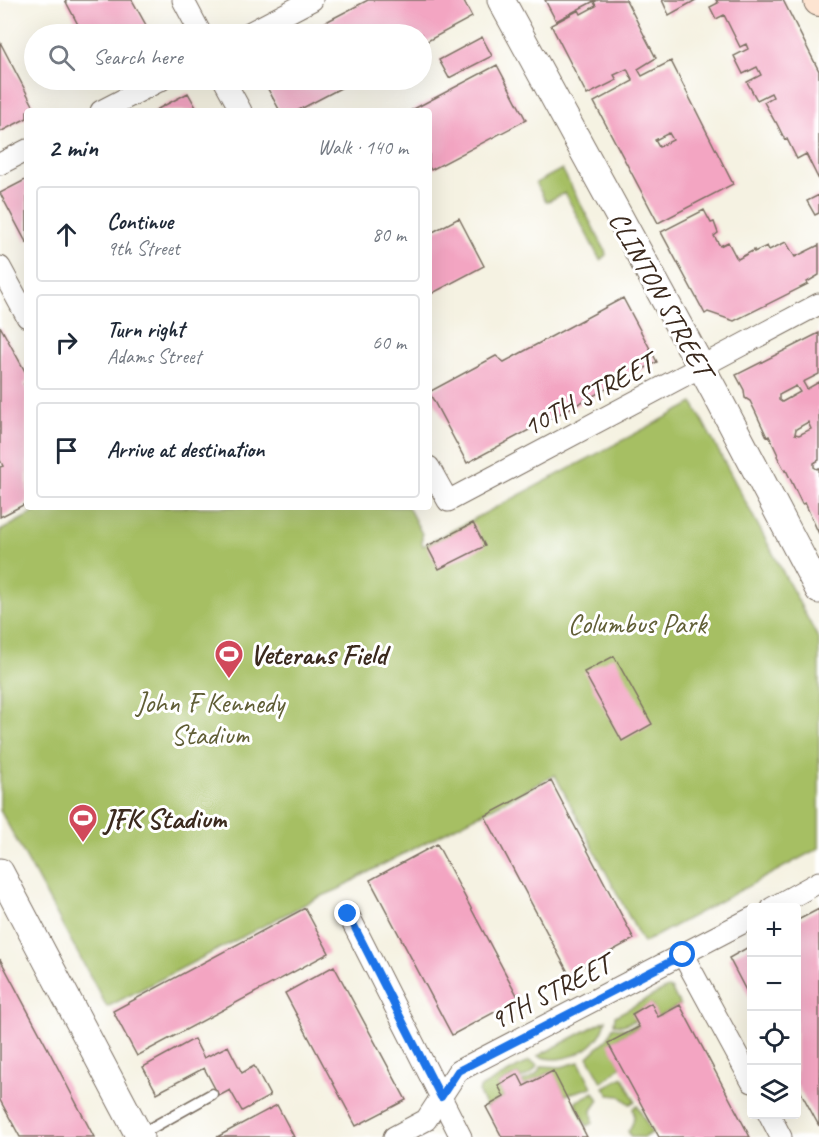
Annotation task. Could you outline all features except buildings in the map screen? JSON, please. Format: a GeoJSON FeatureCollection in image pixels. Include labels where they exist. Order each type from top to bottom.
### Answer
{"type":"FeatureCollection","features":[{"type":"Feature","properties":{"kind":"street"},"geometry":{"type":"LineString","coordinates":[[183,0],[196,24]]}},
{"type":"Feature","properties":{"kind":"street"},"geometry":{"type":"LineString","coordinates":[[266,24],[312,0]]}},
{"type":"Feature","properties":{"kind":"street","name":"CLINTON STREET"},"geometry":{"type":"LineString","coordinates":[[501,0],[701,367],[819,590]]}},
{"type":"Feature","properties":{"kind":"street"},"geometry":{"type":"LineString","coordinates":[[107,108],[142,90]]}},
{"type":"Feature","properties":{"kind":"street"},"geometry":{"type":"LineString","coordinates":[[229,90],[239,108]]}},
{"type":"Feature","properties":{"kind":"street"},"geometry":{"type":"LineString","coordinates":[[0,164],[24,152]]}},
{"type":"Feature","properties":{"kind":"street"},"geometry":{"type":"LineString","coordinates":[[0,267],[24,310]]}},
{"type":"Feature","properties":{"kind":"street","name":"10TH STREET"},"geometry":{"type":"LineString","coordinates":[[432,472],[448,501],[819,304]]}},
{"type":"Feature","properties":{"kind":"street"},"geometry":{"type":"LineString","coordinates":[[0,872],[140,1136]]}},
{"type":"Feature","properties":{"kind":"street"},"geometry":{"type":"LineString","coordinates":[[781,903],[819,882]]}},
{"type":"Feature","properties":{"kind":"street"},"geometry":{"type":"LineString","coordinates":[[348,914],[461,1137]]}},
{"type":"Feature","properties":{"kind":"street","name":"9TH STREET"},"geometry":{"type":"LineString","coordinates":[[394,1137],[426,1120],[458,1071],[747,921]]}},
{"type":"Feature","properties":{"kind":"street"},"geometry":{"type":"LineString","coordinates":[[683,955],[747,1073]]}},
{"type":"Feature","properties":{"kind":"street"},"geometry":{"type":"LineString","coordinates":[[772,1119],[781,1137]]}},
{"type":"Feature","properties":{"kind":"lane"},"geometry":{"type":"LineString","coordinates":[[140,1136],[212,1094]]}},
{"type":"Feature","properties":{"kind":"green space"},"geometry":{"type":"Polygon","coordinates":[[[562,169],[605,250],[606,255],[600,260],[565,193],[546,202],[536,183],[562,169]]]}},
{"type":"Feature","properties":{"kind":"green space"},"geometry":{"type":"Polygon","coordinates":[[[693,403],[819,640],[819,848],[643,943],[555,775],[339,889],[315,899],[107,1007],[0,810],[0,531],[38,510],[410,510],[422,534],[423,546],[693,403]]]}},
{"type":"Feature","properties":{"kind":"green space"},"geometry":{"type":"Polygon","coordinates":[[[667,988],[671,989],[680,1005],[658,1017],[651,1004],[633,1013],[636,1020],[623,1025],[614,1024],[615,1016],[667,988]]]}},
{"type":"Feature","properties":{"kind":"green space"},"geometry":{"type":"Polygon","coordinates":[[[606,1020],[597,1039],[580,1053],[559,1059],[538,1056],[606,1020]]]}},
{"type":"Feature","properties":{"kind":"green space"},"geometry":{"type":"Polygon","coordinates":[[[638,1024],[639,1027],[609,1043],[621,1066],[602,1082],[588,1057],[608,1038],[613,1027],[625,1029],[638,1024]]]}},
{"type":"Feature","properties":{"kind":"green space"},"geometry":{"type":"Polygon","coordinates":[[[529,1061],[538,1065],[532,1073],[521,1079],[518,1074],[498,1085],[504,1097],[486,1107],[479,1093],[480,1088],[529,1061]]]}},
{"type":"Feature","properties":{"kind":"green space"},"geometry":{"type":"Polygon","coordinates":[[[579,1062],[592,1087],[565,1095],[552,1071],[524,1086],[522,1082],[536,1075],[542,1066],[561,1067],[579,1062]]]}},
{"type":"Feature","properties":{"kind":"green space"},"geometry":{"type":"Polygon","coordinates":[[[623,1077],[635,1101],[630,1104],[620,1096],[609,1095],[604,1087],[623,1077]]]}},
{"type":"Feature","properties":{"kind":"green space"},"geometry":{"type":"Polygon","coordinates":[[[594,1092],[599,1100],[592,1110],[593,1123],[587,1126],[575,1102],[594,1092]]]}},
{"type":"Feature","properties":{"kind":"green space"},"geometry":{"type":"Polygon","coordinates":[[[637,1105],[652,1133],[644,1137],[631,1137],[628,1131],[634,1120],[633,1108],[637,1105]]]}},
{"type":"Feature","properties":{"kind":"place","name":"Veterans Field"},"geometry":{"type":"Point","coordinates":[229,680]}},
{"type":"Feature","properties":{"kind":"place","name":"JFK Stadium"},"geometry":{"type":"Point","coordinates":[83,844]}},
{"type":"Feature","properties":{"kind":"route"},"geometry":{"type":"LineString","coordinates":[[348,914],[441,1097],[458,1071],[683,955]]}},
{"type":"Feature","properties":{"kind":"park label","name":"Columbus Park"},"geometry":{"type":"Point","coordinates":[637,623]}},
{"type":"Feature","properties":{"kind":"park label","name":"John F Kennedy Stadium"},"geometry":{"type":"Point","coordinates":[210,718]}}]}
